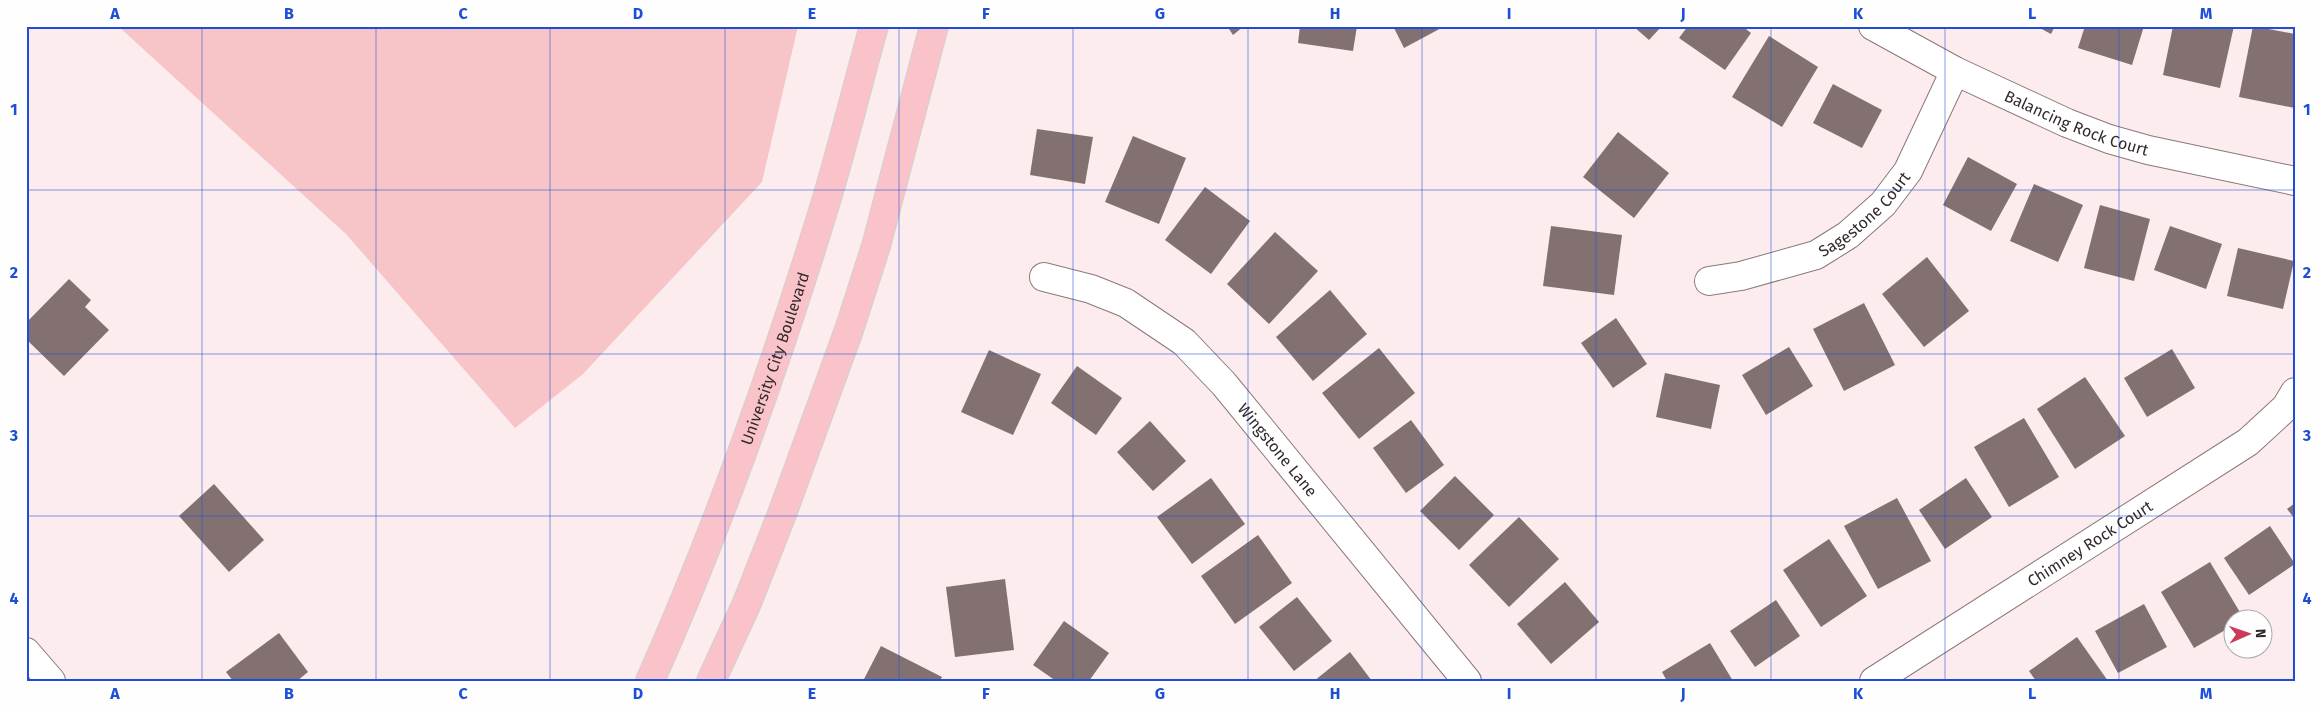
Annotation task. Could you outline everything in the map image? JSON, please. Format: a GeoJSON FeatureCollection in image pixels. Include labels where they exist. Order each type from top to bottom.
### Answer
{"type":"FeatureCollection","features":[{"type":"Feature","properties":{"kind":"main road","name":"University City Boulevard"},"geometry":{"type":"LineString","coordinates":[[650,681],[692,588],[745,447],[827,198],[874,26]]}},
{"type":"Feature","properties":{"kind":"main road"},"geometry":{"type":"LineString","coordinates":[[711,681],[747,603],[782,514],[849,330],[876,246],[934,26]]}},
{"type":"Feature","properties":{"kind":"street","name":"Balancing Rock Court"},"geometry":{"type":"LineString","coordinates":[[1873,26],[1955,71],[2067,123],[2109,139],[2148,150],[2295,181]]}},
{"type":"Feature","properties":{"kind":"street","name":"Sagestone Court"},"geometry":{"type":"LineString","coordinates":[[1709,281],[1740,276],[1816,255],[1848,234],[1883,204],[1908,171],[1955,71]]}},
{"type":"Feature","properties":{"kind":"street","name":"Wingstone Lane"},"geometry":{"type":"LineString","coordinates":[[1044,277],[1091,289],[1126,303],[1184,342],[1224,384],[1467,681]]}},
{"type":"Feature","properties":{"kind":"street","name":"Chimney Rock Court"},"geometry":{"type":"LineString","coordinates":[[1874,681],[2248,442],[2286,407],[2295,392]]}},
{"type":"Feature","properties":{"kind":"street"},"geometry":{"type":"LineString","coordinates":[[26,652],[51,681]]}},
{"type":"Feature","properties":{"kind":"shaded area"},"geometry":{"type":"Polygon","coordinates":[[[118,26],[798,26],[762,182],[583,374],[515,428],[346,234],[118,26]]]}},
{"type":"Feature","properties":{"kind":"building"},"geometry":{"type":"Polygon","coordinates":[[[1227,26],[1244,26],[1233,35],[1227,26]]]}},
{"type":"Feature","properties":{"kind":"building"},"geometry":{"type":"Polygon","coordinates":[[[1300,26],[1357,26],[1353,51],[1298,43],[1300,26]]]}},
{"type":"Feature","properties":{"kind":"building"},"geometry":{"type":"Polygon","coordinates":[[[1393,26],[1445,26],[1404,48],[1393,26]]]}},
{"type":"Feature","properties":{"kind":"building"},"geometry":{"type":"Polygon","coordinates":[[[1633,26],[1662,26],[1649,40],[1633,26]]]}},
{"type":"Feature","properties":{"kind":"building"},"geometry":{"type":"Polygon","coordinates":[[[1688,26],[1742,26],[1751,33],[1725,70],[1679,38],[1688,26]]]}},
{"type":"Feature","properties":{"kind":"building"},"geometry":{"type":"Polygon","coordinates":[[[2036,26],[2055,26],[2051,34],[2036,26]]]}},
{"type":"Feature","properties":{"kind":"building"},"geometry":{"type":"Polygon","coordinates":[[[2085,26],[2144,26],[2132,65],[2078,48],[2085,26]]]}},
{"type":"Feature","properties":{"kind":"building"},"geometry":{"type":"Polygon","coordinates":[[[2173,26],[2234,26],[2220,88],[2163,75],[2173,26]]]}},
{"type":"Feature","properties":{"kind":"building"},"geometry":{"type":"Polygon","coordinates":[[[2253,26],[2295,34],[2295,108],[2239,97],[2253,26]]]}},
{"type":"Feature","properties":{"kind":"building"},"geometry":{"type":"Polygon","coordinates":[[[1769,36],[1818,67],[1782,127],[1732,97],[1769,36]]]}},
{"type":"Feature","properties":{"kind":"building"},"geometry":{"type":"Polygon","coordinates":[[[1833,84],[1882,110],[1862,148],[1813,123],[1833,84]]]}},
{"type":"Feature","properties":{"kind":"building"},"geometry":{"type":"Polygon","coordinates":[[[1037,129],[1093,137],[1085,184],[1030,175],[1037,129]]]}},
{"type":"Feature","properties":{"kind":"building"},"geometry":{"type":"Polygon","coordinates":[[[1618,132],[1669,173],[1634,218],[1583,177],[1618,132]]]}},
{"type":"Feature","properties":{"kind":"building"},"geometry":{"type":"Polygon","coordinates":[[[1133,136],[1186,158],[1159,224],[1105,202],[1133,136]]]}},
{"type":"Feature","properties":{"kind":"building"},"geometry":{"type":"Polygon","coordinates":[[[1968,157],[2017,184],[1991,231],[1943,205],[1968,157]]]}},
{"type":"Feature","properties":{"kind":"building"},"geometry":{"type":"Polygon","coordinates":[[[2034,184],[2083,205],[2058,262],[2010,241],[2034,184]]]}},
{"type":"Feature","properties":{"kind":"building"},"geometry":{"type":"Polygon","coordinates":[[[1205,187],[1250,221],[1211,274],[1165,240],[1205,187]]]}},
{"type":"Feature","properties":{"kind":"building"},"geometry":{"type":"Polygon","coordinates":[[[2100,205],[2150,219],[2134,281],[2084,268],[2100,205]]]}},
{"type":"Feature","properties":{"kind":"building"},"geometry":{"type":"Polygon","coordinates":[[[1551,226],[1622,235],[1614,295],[1543,286],[1551,226]]]}},
{"type":"Feature","properties":{"kind":"building"},"geometry":{"type":"Polygon","coordinates":[[[2170,226],[2222,244],[2206,289],[2154,270],[2170,226]]]}},
{"type":"Feature","properties":{"kind":"building"},"geometry":{"type":"Polygon","coordinates":[[[1275,232],[1318,271],[1269,324],[1227,284],[1275,232]]]}},
{"type":"Feature","properties":{"kind":"building"},"geometry":{"type":"Polygon","coordinates":[[[2238,248],[2294,261],[2283,309],[2227,296],[2238,248]]]}},
{"type":"Feature","properties":{"kind":"building"},"geometry":{"type":"Polygon","coordinates":[[[1927,257],[1969,311],[1924,347],[1882,294],[1927,257]]]}},
{"type":"Feature","properties":{"kind":"building"},"geometry":{"type":"Polygon","coordinates":[[[69,279],[91,300],[85,307],[109,330],[64,376],[26,339],[26,323],[69,279]]]}},
{"type":"Feature","properties":{"kind":"building"},"geometry":{"type":"Polygon","coordinates":[[[1330,290],[1367,334],[1313,381],[1276,337],[1330,290]]]}},
{"type":"Feature","properties":{"kind":"building"},"geometry":{"type":"Polygon","coordinates":[[[1864,303],[1895,365],[1844,391],[1813,329],[1864,303]]]}},
{"type":"Feature","properties":{"kind":"building"},"geometry":{"type":"Polygon","coordinates":[[[1616,318],[1647,364],[1613,388],[1581,343],[1616,318]]]}},
{"type":"Feature","properties":{"kind":"building"},"geometry":{"type":"Polygon","coordinates":[[[1789,347],[1813,386],[1766,415],[1742,375],[1789,347]]]}},
{"type":"Feature","properties":{"kind":"building"},"geometry":{"type":"Polygon","coordinates":[[[1379,348],[1415,393],[1359,439],[1322,393],[1379,348]]]}},
{"type":"Feature","properties":{"kind":"building"},"geometry":{"type":"Polygon","coordinates":[[[2172,349],[2195,388],[2147,417],[2124,378],[2172,349]]]}},
{"type":"Feature","properties":{"kind":"building"},"geometry":{"type":"Polygon","coordinates":[[[989,350],[1041,374],[1013,435],[961,412],[989,350]]]}},
{"type":"Feature","properties":{"kind":"building"},"geometry":{"type":"Polygon","coordinates":[[[1077,366],[1122,398],[1096,435],[1051,403],[1077,366]]]}},
{"type":"Feature","properties":{"kind":"building"},"geometry":{"type":"Polygon","coordinates":[[[1665,373],[1720,385],[1711,429],[1656,417],[1665,373]]]}},
{"type":"Feature","properties":{"kind":"building"},"geometry":{"type":"Polygon","coordinates":[[[2085,377],[2125,436],[2075,469],[2037,409],[2085,377]]]}},
{"type":"Feature","properties":{"kind":"building"},"geometry":{"type":"Polygon","coordinates":[[[2024,418],[2059,477],[2009,507],[1974,447],[2024,418]]]}},
{"type":"Feature","properties":{"kind":"building"},"geometry":{"type":"Polygon","coordinates":[[[1411,420],[1444,465],[1406,493],[1373,448],[1411,420]]]}},
{"type":"Feature","properties":{"kind":"building"},"geometry":{"type":"Polygon","coordinates":[[[1150,421],[1186,461],[1153,491],[1117,452],[1150,421]]]}},
{"type":"Feature","properties":{"kind":"building"},"geometry":{"type":"Polygon","coordinates":[[[1455,476],[1494,515],[1459,550],[1420,511],[1455,476]]]}},
{"type":"Feature","properties":{"kind":"building"},"geometry":{"type":"Polygon","coordinates":[[[1211,478],[1245,524],[1192,564],[1157,517],[1211,478]]]}},
{"type":"Feature","properties":{"kind":"building"},"geometry":{"type":"Polygon","coordinates":[[[1966,478],[1992,517],[1945,549],[1919,510],[1966,478]]]}},
{"type":"Feature","properties":{"kind":"building"},"geometry":{"type":"Polygon","coordinates":[[[214,484],[264,540],[229,572],[179,516],[214,484]]]}},
{"type":"Feature","properties":{"kind":"building"},"geometry":{"type":"Polygon","coordinates":[[[1897,498],[1931,561],[1878,589],[1844,526],[1897,498]]]}},
{"type":"Feature","properties":{"kind":"building"},"geometry":{"type":"Polygon","coordinates":[[[2295,503],[2295,519],[2287,509],[2295,503]]]}},
{"type":"Feature","properties":{"kind":"building"},"geometry":{"type":"Polygon","coordinates":[[[1519,517],[1559,559],[1509,607],[1469,565],[1519,517]]]}},
{"type":"Feature","properties":{"kind":"building"},"geometry":{"type":"Polygon","coordinates":[[[2270,526],[2295,564],[2249,595],[2224,558],[2270,526]]]}},
{"type":"Feature","properties":{"kind":"building"},"geometry":{"type":"Polygon","coordinates":[[[1258,535],[1292,583],[1235,624],[1201,576],[1258,535]]]}},
{"type":"Feature","properties":{"kind":"building"},"geometry":{"type":"Polygon","coordinates":[[[1829,539],[1867,596],[1821,627],[1783,570],[1829,539]]]}},
{"type":"Feature","properties":{"kind":"building"},"geometry":{"type":"Polygon","coordinates":[[[2210,562],[2239,610],[2224,610],[2224,631],[2194,648],[2161,592],[2210,562]]]}},
{"type":"Feature","properties":{"kind":"building"},"geometry":{"type":"Polygon","coordinates":[[[1005,579],[1014,650],[955,657],[946,587],[1005,579]]]}},
{"type":"Feature","properties":{"kind":"building"},"geometry":{"type":"Polygon","coordinates":[[[1565,582],[1599,622],[1551,664],[1517,624],[1565,582]]]}},
{"type":"Feature","properties":{"kind":"building"},"geometry":{"type":"Polygon","coordinates":[[[1297,597],[1332,641],[1294,671],[1259,627],[1297,597]]]}},
{"type":"Feature","properties":{"kind":"building"},"geometry":{"type":"Polygon","coordinates":[[[1776,600],[1800,636],[1755,667],[1730,631],[1776,600]]]}},
{"type":"Feature","properties":{"kind":"building"},"geometry":{"type":"Polygon","coordinates":[[[2144,604],[2167,647],[2118,673],[2095,631],[2144,604]]]}},
{"type":"Feature","properties":{"kind":"building"},"geometry":{"type":"Polygon","coordinates":[[[1064,621],[1109,653],[1089,681],[1056,681],[1033,665],[1064,621]]]}},
{"type":"Feature","properties":{"kind":"building"},"geometry":{"type":"Polygon","coordinates":[[[279,633],[308,672],[297,681],[233,681],[226,672],[279,633]]]}},
{"type":"Feature","properties":{"kind":"building"},"geometry":{"type":"Polygon","coordinates":[[[2077,637],[2108,681],[2036,681],[2029,671],[2077,637]]]}},
{"type":"Feature","properties":{"kind":"building"},"geometry":{"type":"Polygon","coordinates":[[[1710,643],[1733,681],[1667,681],[1662,672],[1710,643]]]}},
{"type":"Feature","properties":{"kind":"building"},"geometry":{"type":"Polygon","coordinates":[[[881,646],[942,677],[940,681],[863,681],[881,646]]]}},
{"type":"Feature","properties":{"kind":"building"},"geometry":{"type":"Polygon","coordinates":[[[1350,652],[1372,681],[1314,681],[1350,652]]]}}]}
